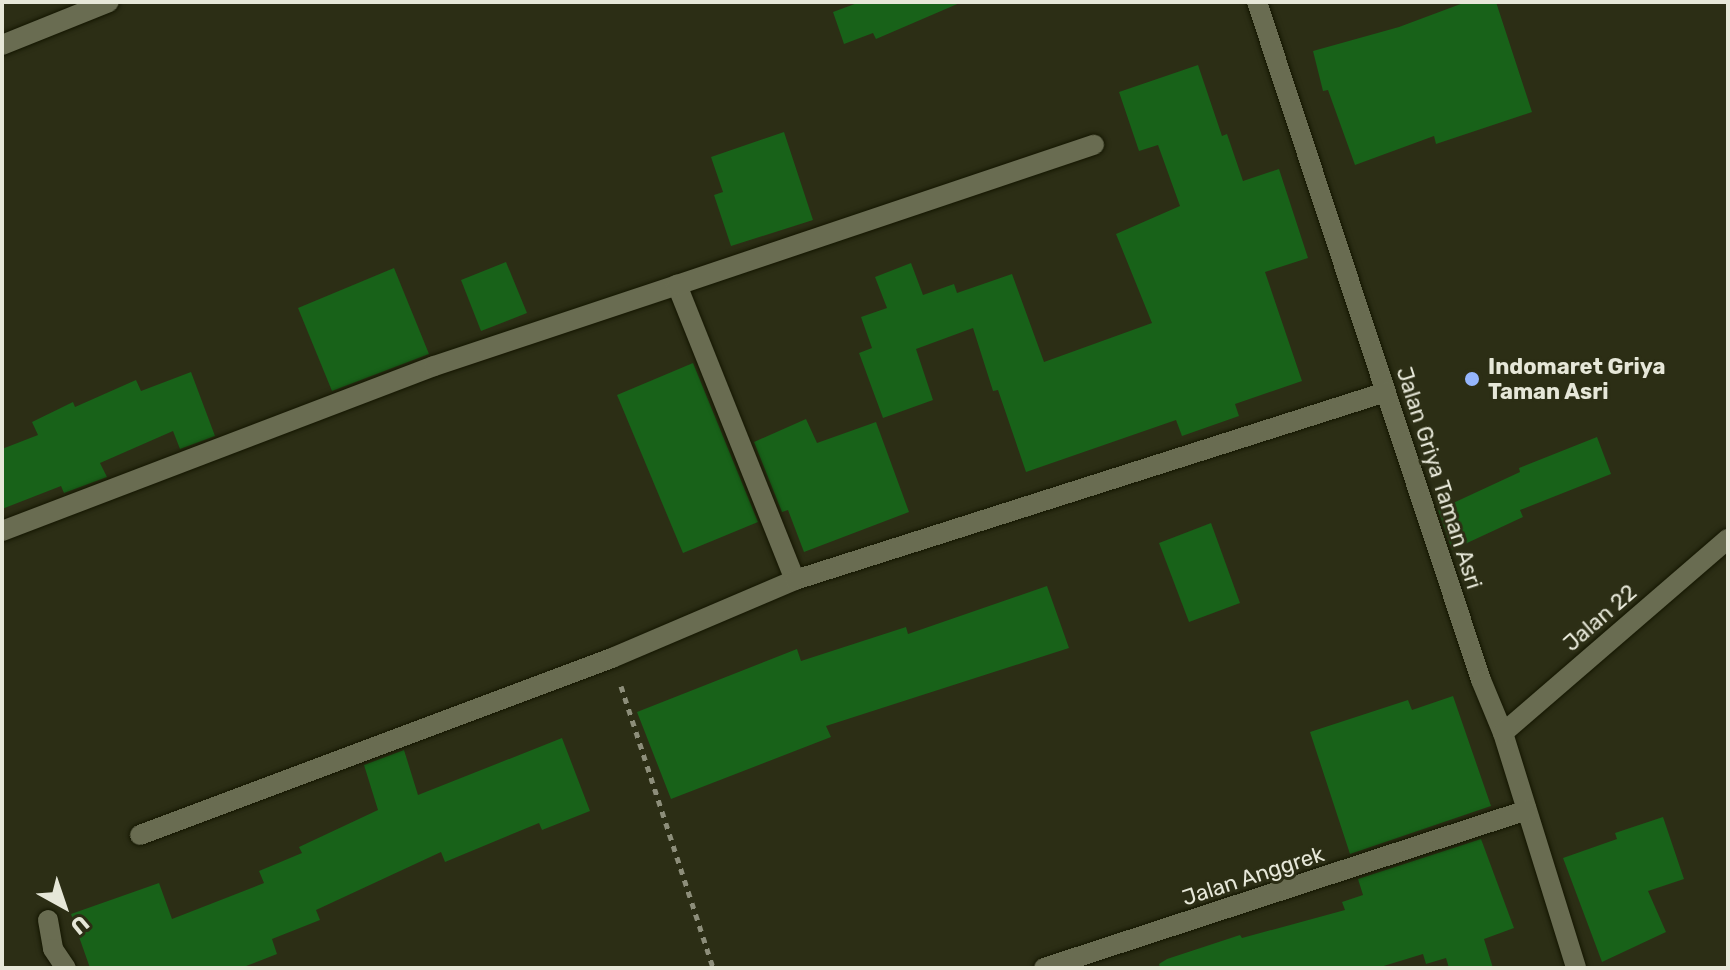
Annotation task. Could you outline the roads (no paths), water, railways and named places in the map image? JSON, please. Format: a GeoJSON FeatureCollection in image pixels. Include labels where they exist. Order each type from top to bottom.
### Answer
{"type":"FeatureCollection","features":[{"type":"Feature","properties":{"kind":"street"},"geometry":{"type":"LineString","coordinates":[[2,45],[109,2]]}},
{"type":"Feature","properties":{"kind":"street","name":"Jalan Griya Taman Asri"},"geometry":{"type":"LineString","coordinates":[[1257,2],[1481,680],[1503,733],[1576,968]]}},
{"type":"Feature","properties":{"kind":"street"},"geometry":{"type":"LineString","coordinates":[[2,531],[434,366],[1094,145]]}},
{"type":"Feature","properties":{"kind":"street"},"geometry":{"type":"LineString","coordinates":[[677,285],[795,580]]}},
{"type":"Feature","properties":{"kind":"street"},"geometry":{"type":"LineString","coordinates":[[140,835],[612,658],[795,580],[1386,392]]}},
{"type":"Feature","properties":{"kind":"street","name":"Jalan 22"},"geometry":{"type":"LineString","coordinates":[[1503,733],[1728,539]]}},
{"type":"Feature","properties":{"kind":"street","name":"Jalan Anggrek"},"geometry":{"type":"LineString","coordinates":[[1044,968],[1527,810]]}},
{"type":"Feature","properties":{"kind":"street"},"geometry":{"type":"LineString","coordinates":[[48,920],[53,949],[66,968]]}},
{"type":"Feature","properties":{"kind":"place","name":"Indomaret Griya Taman Asri"},"geometry":{"type":"Point","coordinates":[1472,379]}}]}
